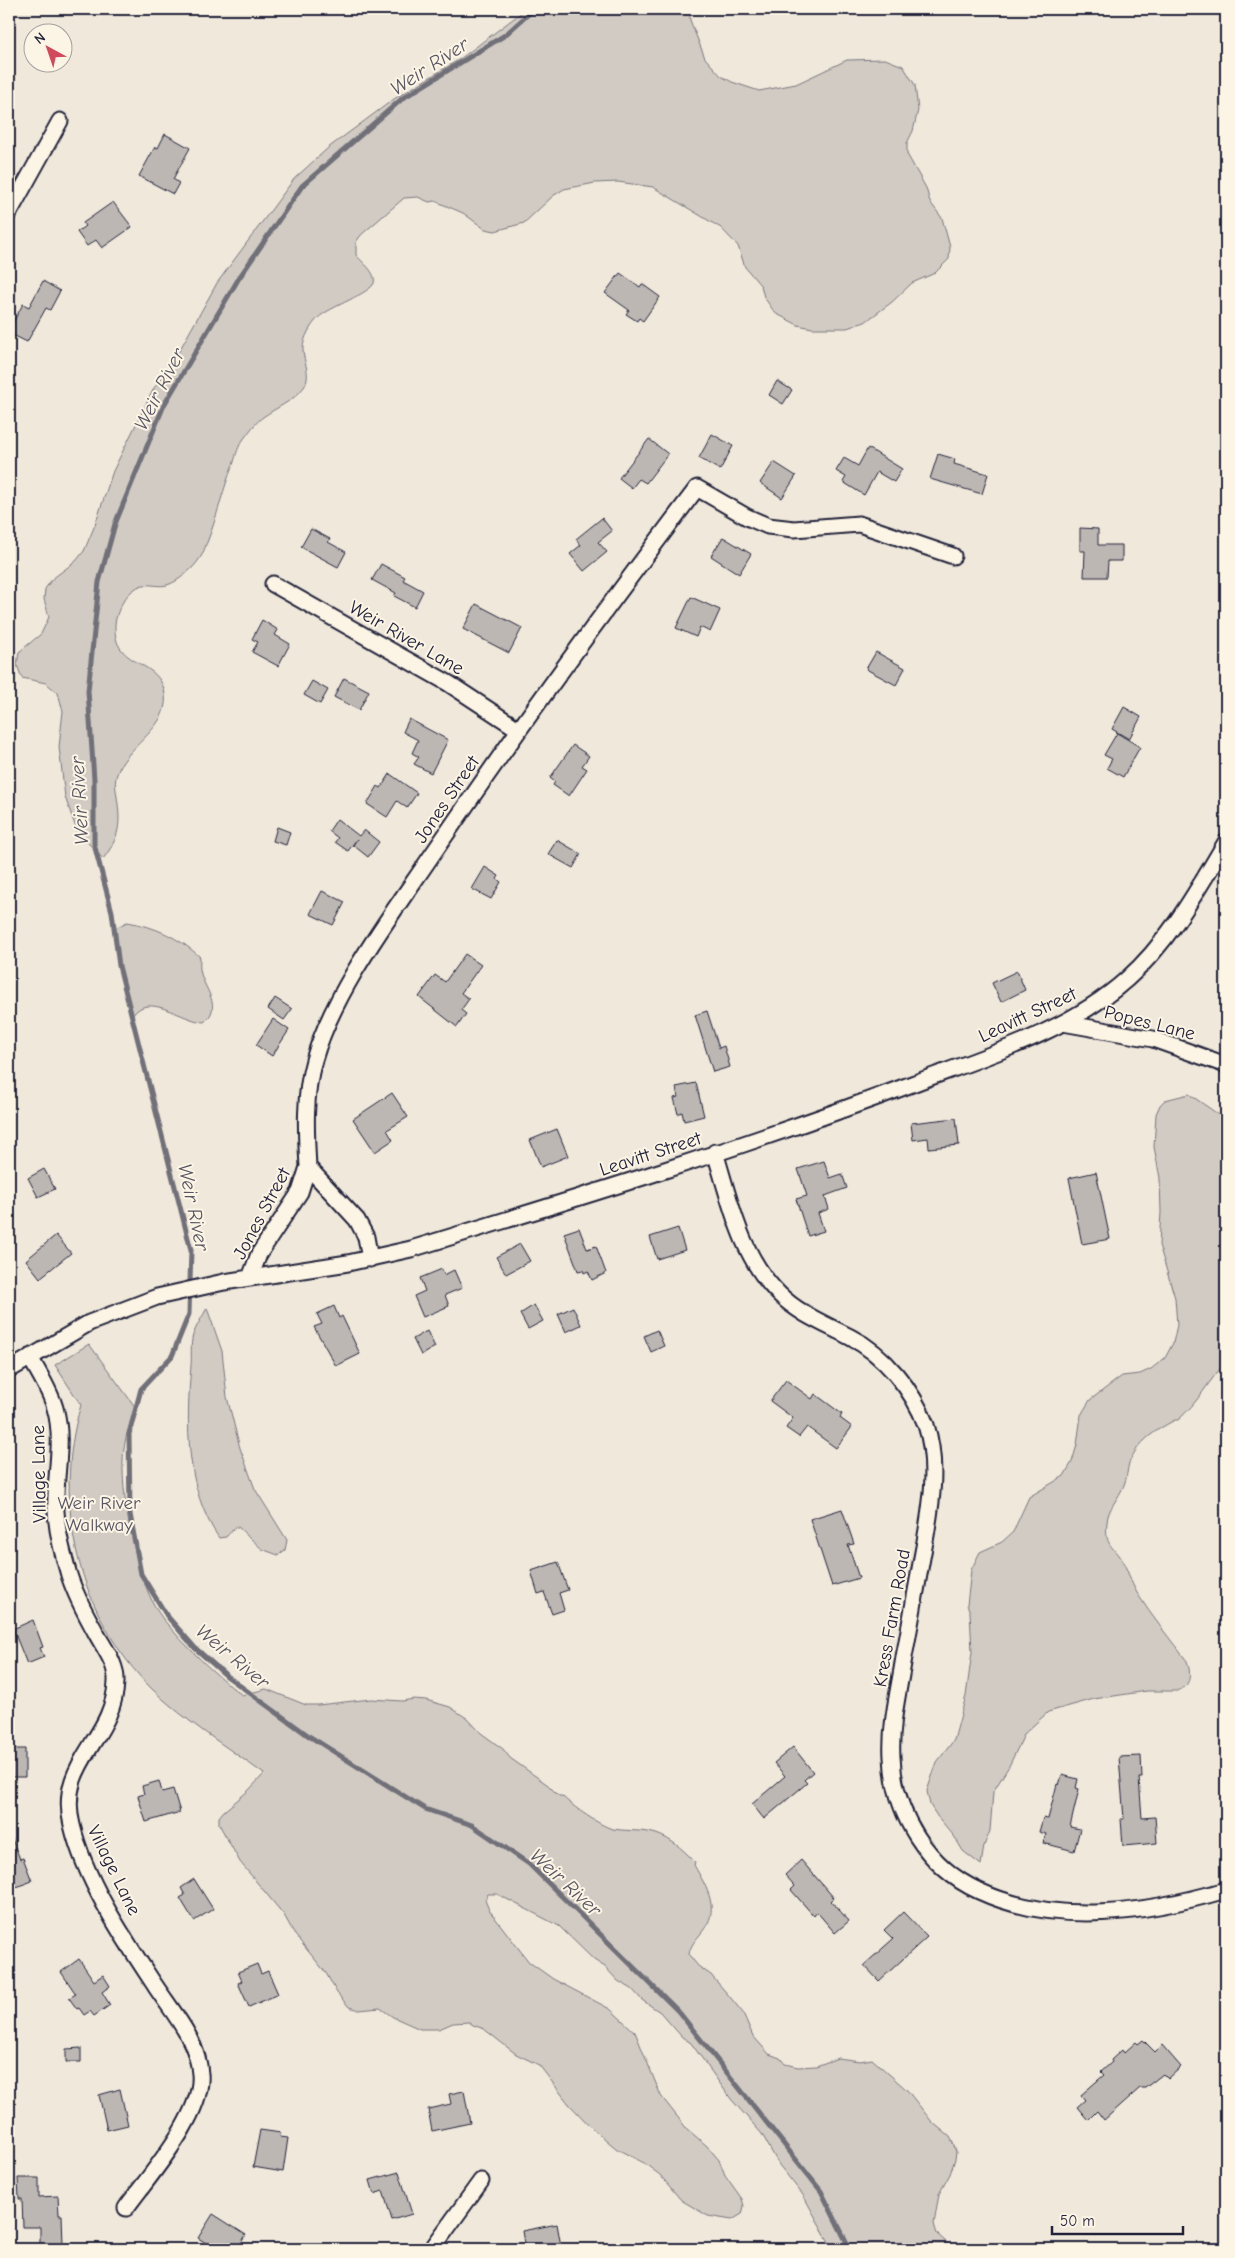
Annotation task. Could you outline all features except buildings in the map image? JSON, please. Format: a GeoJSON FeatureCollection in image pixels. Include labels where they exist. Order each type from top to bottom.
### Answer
{"type":"FeatureCollection","features":[{"type":"Feature","properties":{"kind":"street"},"geometry":{"type":"LineString","coordinates":[[9,213],[60,121]]}},
{"type":"Feature","properties":{"kind":"street","name":"Jones Street"},"geometry":{"type":"LineString","coordinates":[[250,1278],[259,1254],[300,1192],[308,1168],[306,1128],[310,1077],[314,1059],[334,1012],[366,955],[518,728],[697,488],[768,526],[794,529],[859,524],[953,556]]}},
{"type":"Feature","properties":{"kind":"street","name":"Weir River Lane"},"geometry":{"type":"LineString","coordinates":[[273,584],[448,684],[518,728]]}},
{"type":"Feature","properties":{"kind":"street","name":"Leavitt Street"},"geometry":{"type":"LineString","coordinates":[[9,1370],[90,1323],[157,1297],[224,1282],[370,1259],[411,1249],[715,1152],[878,1097],[1018,1043],[1064,1023],[1120,985],[1148,958],[1165,938],[1226,842]]}},
{"type":"Feature","properties":{"kind":"street","name":"Popes Lane"},"geometry":{"type":"LineString","coordinates":[[1064,1023],[1153,1039],[1226,1065]]}},
{"type":"Feature","properties":{"kind":"street","name":"Kress Farm Road"},"geometry":{"type":"LineString","coordinates":[[715,1152],[740,1232],[751,1256],[766,1280],[792,1306],[853,1338],[878,1356],[900,1380],[914,1401],[925,1424],[930,1442],[934,1478],[898,1697],[892,1757],[894,1782],[901,1808],[914,1834],[931,1855],[970,1887],[995,1898],[1028,1908],[1054,1912],[1108,1913],[1197,1898],[1226,1890]]}},
{"type":"Feature","properties":{"kind":"street","name":"Jones Street"},"geometry":{"type":"LineString","coordinates":[[308,1168],[356,1220],[366,1237],[370,1259]]}},
{"type":"Feature","properties":{"kind":"street","name":"Village Lane"},"geometry":{"type":"LineString","coordinates":[[30,1357],[50,1394],[58,1421],[60,1440],[56,1509],[60,1544],[70,1578],[82,1606],[114,1667],[116,1679],[114,1696],[108,1715],[77,1769],[70,1786],[68,1806],[72,1827],[93,1881],[191,2041],[201,2076],[198,2095],[190,2117],[126,2208]]}},
{"type":"Feature","properties":{"kind":"street"},"geometry":{"type":"LineString","coordinates":[[432,2249],[481,2181]]}},
{"type":"Feature","properties":{"kind":"green space"},"geometry":{"type":"Polygon","coordinates":[[[526,9],[690,9],[690,20],[705,58],[721,76],[732,82],[759,91],[796,84],[847,60],[885,59],[903,66],[915,85],[918,110],[913,131],[907,143],[907,154],[926,188],[930,202],[942,218],[950,247],[949,259],[935,273],[912,283],[892,302],[865,322],[847,328],[812,328],[798,325],[775,313],[764,297],[761,286],[745,267],[738,246],[721,228],[653,187],[618,182],[595,183],[564,189],[553,196],[524,223],[495,231],[485,229],[463,213],[435,201],[429,202],[418,197],[404,198],[361,235],[356,242],[356,255],[373,275],[374,283],[366,291],[323,314],[315,321],[303,345],[307,373],[304,387],[290,400],[260,419],[240,445],[203,554],[194,566],[176,581],[161,586],[143,585],[138,587],[124,600],[118,612],[115,624],[116,638],[120,648],[159,679],[164,689],[165,702],[162,714],[156,724],[122,763],[117,774],[115,783],[119,815],[118,830],[113,844],[103,859],[77,831],[65,797],[59,747],[63,711],[58,693],[46,683],[22,678],[17,665],[19,652],[41,634],[49,617],[44,599],[45,589],[52,579],[76,561],[84,551],[113,471],[154,388],[169,369],[217,283],[294,179],[328,148],[394,99],[460,59],[526,9]]]}},
{"type":"Feature","properties":{"kind":"green space"},"geometry":{"type":"Polygon","coordinates":[[[127,922],[147,926],[166,934],[184,944],[200,957],[200,972],[212,1004],[212,1010],[204,1022],[150,1006],[143,1007],[133,1014],[119,970],[113,929],[127,922]]]}},
{"type":"Feature","properties":{"kind":"green space"},"geometry":{"type":"Polygon","coordinates":[[[1189,1094],[1226,1118],[1226,1362],[1178,1420],[1154,1432],[1137,1448],[1129,1463],[1122,1490],[1109,1512],[1107,1535],[1109,1543],[1123,1562],[1137,1593],[1187,1661],[1189,1679],[1182,1689],[1177,1691],[1147,1691],[1094,1699],[1048,1712],[1025,1733],[1009,1766],[993,1792],[990,1831],[984,1846],[981,1865],[963,1851],[954,1836],[937,1816],[930,1805],[927,1791],[937,1762],[954,1740],[966,1696],[972,1652],[970,1612],[967,1605],[971,1570],[980,1552],[1002,1542],[1013,1532],[1029,1497],[1064,1476],[1072,1462],[1077,1445],[1081,1415],[1090,1400],[1122,1376],[1140,1374],[1151,1369],[1165,1358],[1173,1343],[1177,1325],[1175,1298],[1159,1245],[1161,1212],[1160,1178],[1154,1147],[1156,1114],[1160,1105],[1165,1100],[1189,1094]]]}},
{"type":"Feature","properties":{"kind":"green space"},"geometry":{"type":"Polygon","coordinates":[[[207,1308],[222,1351],[227,1397],[240,1448],[255,1489],[287,1540],[285,1550],[278,1555],[262,1549],[238,1527],[235,1527],[226,1537],[219,1538],[208,1519],[200,1498],[190,1455],[188,1410],[192,1339],[207,1308]]]}},
{"type":"Feature","properties":{"kind":"green space","name":"Weir River Walkway"},"geometry":{"type":"Polygon","coordinates":[[[89,1344],[136,1408],[126,1438],[123,1466],[127,1511],[132,1536],[145,1584],[154,1604],[163,1619],[191,1650],[242,1695],[266,1689],[306,1705],[371,1699],[402,1701],[414,1699],[426,1700],[450,1707],[468,1719],[481,1733],[503,1749],[510,1758],[594,1820],[613,1829],[644,1831],[662,1836],[679,1847],[695,1862],[694,1865],[707,1891],[711,1907],[708,1924],[692,1945],[689,1955],[698,1966],[711,1975],[743,2013],[753,2036],[769,2054],[780,2058],[785,2064],[798,2067],[816,2066],[838,2058],[860,2061],[872,2059],[907,2090],[932,2122],[950,2137],[956,2152],[955,2159],[950,2174],[939,2194],[934,2224],[937,2234],[954,2249],[836,2249],[829,2242],[803,2195],[779,2165],[762,2134],[731,2099],[691,2043],[682,2037],[660,2012],[642,2000],[632,1989],[618,1981],[559,1926],[497,1894],[488,1894],[485,1900],[489,1910],[529,1962],[553,1979],[610,2009],[635,2032],[661,2096],[687,2129],[707,2146],[719,2160],[725,2175],[742,2199],[744,2206],[742,2214],[732,2220],[708,2216],[681,2200],[660,2175],[644,2163],[617,2149],[592,2128],[569,2104],[539,2065],[516,2054],[484,2029],[469,2022],[453,2023],[439,2029],[420,2029],[393,2017],[380,2008],[359,2010],[349,2007],[337,1993],[326,1973],[295,1935],[284,1915],[240,1862],[219,1824],[219,1817],[223,1812],[248,1791],[264,1774],[192,1723],[152,1689],[127,1660],[106,1628],[90,1593],[78,1557],[71,1519],[69,1481],[72,1442],[81,1405],[55,1365],[89,1344]]]}},
{"type":"Feature","properties":{"kind":"waterway","name":"Weir River"},"geometry":{"type":"LineString","coordinates":[[534,9],[505,35],[403,98],[302,186],[239,278],[164,405],[115,524],[99,582],[88,691],[94,780],[94,844],[112,912],[119,966],[191,1250],[189,1314],[172,1356],[141,1389],[129,1434],[130,1514],[141,1574],[167,1616],[195,1648],[228,1677],[309,1736],[425,1809],[472,1825],[529,1864],[678,2011],[821,2191],[850,2249]]}}]}
